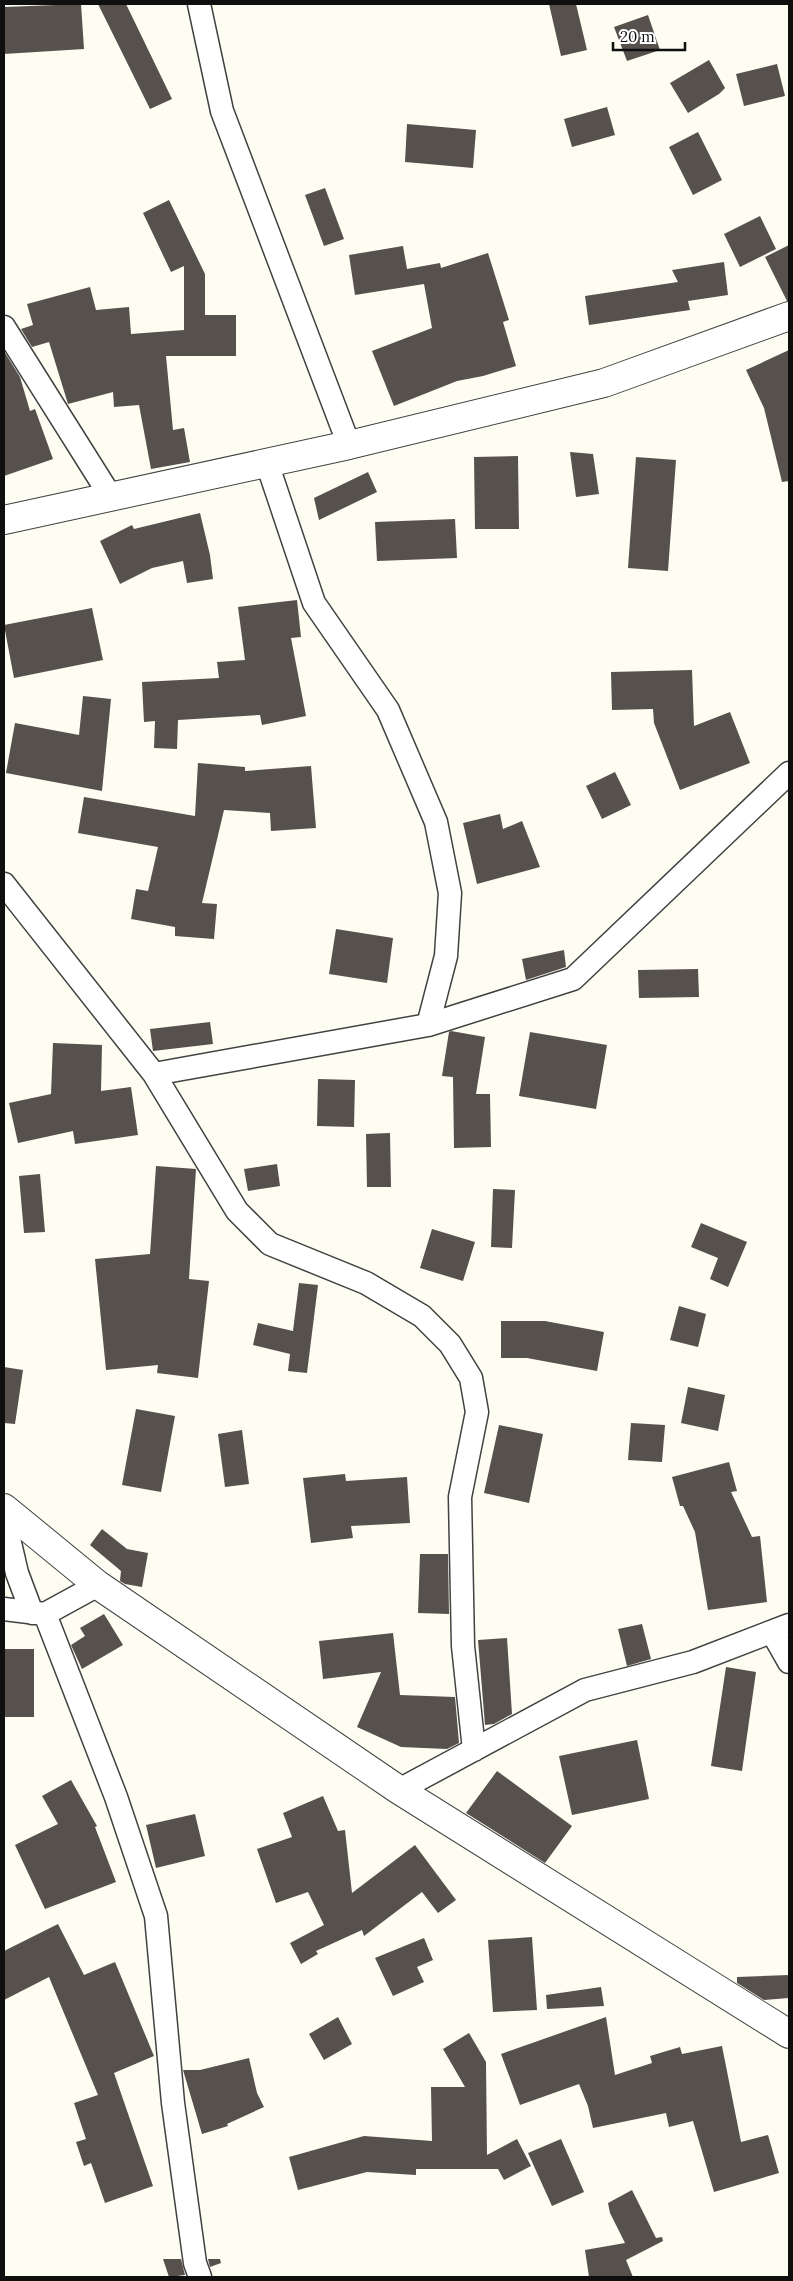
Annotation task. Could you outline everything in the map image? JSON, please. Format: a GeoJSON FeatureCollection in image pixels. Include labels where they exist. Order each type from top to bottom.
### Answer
{"type":"FeatureCollection","features":[{"type":"Feature","properties":{"kind":"street"},"geometry":{"type":"LineString","coordinates":[[199,4],[222,112],[349,445]]}},
{"type":"Feature","properties":{"kind":"street"},"geometry":{"type":"LineString","coordinates":[[4,520],[349,445],[604,383],[789,316]]}},
{"type":"Feature","properties":{"kind":"street"},"geometry":{"type":"LineString","coordinates":[[4,327],[111,497]]}},
{"type":"Feature","properties":{"kind":"street"},"geometry":{"type":"LineString","coordinates":[[268,463],[314,603],[388,710],[436,822],[450,893],[446,956],[428,1025]]}},
{"type":"Feature","properties":{"kind":"street"},"geometry":{"type":"LineString","coordinates":[[154,1074],[428,1025],[573,978],[789,773]]}},
{"type":"Feature","properties":{"kind":"street"},"geometry":{"type":"LineString","coordinates":[[4,884],[154,1074],[237,1211],[270,1244],[366,1283],[422,1316],[450,1344],[471,1378],[477,1412],[460,1497],[463,1646],[474,1750]]}},
{"type":"Feature","properties":{"kind":"street"},"geometry":{"type":"LineString","coordinates":[[4,1508],[98,1585],[399,1790],[789,2034]]}},
{"type":"Feature","properties":{"kind":"street"},"geometry":{"type":"LineString","coordinates":[[4,1517],[17,1573],[38,1614],[116,1797],[156,1916],[173,2103],[195,2263],[200,2277]]}},
{"type":"Feature","properties":{"kind":"street"},"geometry":{"type":"LineString","coordinates":[[4,1610],[38,1614],[98,1585]]}},
{"type":"Feature","properties":{"kind":"street"},"geometry":{"type":"LineString","coordinates":[[399,1790],[585,1690],[692,1662],[780,1628],[789,1662]]}},
{"type":"Feature","properties":{"kind":"building"},"geometry":{"type":"Polygon","coordinates":[[[81,4],[84,49],[4,54],[4,7],[81,4]]]}},
{"type":"Feature","properties":{"kind":"building"},"geometry":{"type":"Polygon","coordinates":[[[98,4],[126,4],[172,99],[150,109],[98,4]]]}},
{"type":"Feature","properties":{"kind":"building"},"geometry":{"type":"Polygon","coordinates":[[[549,4],[576,4],[587,50],[561,56],[549,4]]]}},
{"type":"Feature","properties":{"kind":"building"},"geometry":{"type":"Polygon","coordinates":[[[648,15],[660,50],[627,61],[614,27],[648,15]]]}},
{"type":"Feature","properties":{"kind":"building"},"geometry":{"type":"Polygon","coordinates":[[[709,60],[725,88],[719,94],[688,113],[670,83],[709,60]]]}},
{"type":"Feature","properties":{"kind":"building"},"geometry":{"type":"Polygon","coordinates":[[[777,64],[785,96],[744,106],[736,74],[777,64]]]}},
{"type":"Feature","properties":{"kind":"building"},"geometry":{"type":"Polygon","coordinates":[[[607,107],[615,135],[572,147],[564,119],[607,107]]]}},
{"type":"Feature","properties":{"kind":"building"},"geometry":{"type":"Polygon","coordinates":[[[407,124],[476,130],[473,168],[405,162],[407,124]]]}},
{"type":"Feature","properties":{"kind":"building"},"geometry":{"type":"Polygon","coordinates":[[[698,132],[722,180],[693,195],[669,147],[698,132]]]}},
{"type":"Feature","properties":{"kind":"building"},"geometry":{"type":"Polygon","coordinates":[[[325,188],[344,239],[324,246],[305,195],[325,188]]]}},
{"type":"Feature","properties":{"kind":"building"},"geometry":{"type":"Polygon","coordinates":[[[169,200],[205,274],[205,315],[236,315],[236,356],[166,356],[173,430],[184,428],[190,462],[151,469],[139,405],[114,407],[113,392],[68,404],[49,342],[32,347],[21,329],[33,325],[27,304],[90,287],[96,310],[129,307],[131,334],[184,330],[184,266],[171,272],[143,213],[169,200]]]}},
{"type":"Feature","properties":{"kind":"building"},"geometry":{"type":"Polygon","coordinates":[[[760,216],[776,249],[740,267],[724,234],[760,216]]]}},
{"type":"Feature","properties":{"kind":"building"},"geometry":{"type":"Polygon","coordinates":[[[789,245],[789,301],[787,301],[765,257],[789,245]]]}},
{"type":"Feature","properties":{"kind":"building"},"geometry":{"type":"Polygon","coordinates":[[[403,246],[407,269],[440,263],[441,268],[488,253],[509,320],[503,322],[516,366],[483,376],[457,381],[394,406],[372,351],[432,328],[424,284],[355,295],[349,255],[403,246]]]}},
{"type":"Feature","properties":{"kind":"building"},"geometry":{"type":"Polygon","coordinates":[[[724,262],[728,295],[688,301],[690,310],[589,325],[585,296],[678,282],[672,270],[724,262]]]}},
{"type":"Feature","properties":{"kind":"building"},"geometry":{"type":"Polygon","coordinates":[[[789,350],[789,481],[782,482],[764,408],[746,370],[789,350]]]}},
{"type":"Feature","properties":{"kind":"building"},"geometry":{"type":"Polygon","coordinates":[[[4,351],[20,377],[30,411],[35,409],[53,459],[4,476],[4,351]]]}},
{"type":"Feature","properties":{"kind":"building"},"geometry":{"type":"Polygon","coordinates":[[[570,452],[593,454],[599,494],[576,497],[570,452]]]}},
{"type":"Feature","properties":{"kind":"building"},"geometry":{"type":"Polygon","coordinates":[[[518,456],[519,529],[475,529],[474,457],[518,456]]]}},
{"type":"Feature","properties":{"kind":"building"},"geometry":{"type":"Polygon","coordinates":[[[636,457],[676,460],[668,571],[628,568],[636,457]]]}},
{"type":"Feature","properties":{"kind":"building"},"geometry":{"type":"Polygon","coordinates":[[[368,472],[377,492],[319,520],[314,498],[368,472]]]}},
{"type":"Feature","properties":{"kind":"building"},"geometry":{"type":"Polygon","coordinates":[[[200,513],[210,555],[213,579],[187,583],[183,561],[152,568],[120,584],[100,541],[132,525],[134,529],[200,513]]]}},
{"type":"Feature","properties":{"kind":"building"},"geometry":{"type":"Polygon","coordinates":[[[455,519],[457,558],[377,561],[375,522],[455,519]]]}},
{"type":"Feature","properties":{"kind":"building"},"geometry":{"type":"Polygon","coordinates":[[[297,600],[301,637],[291,638],[306,716],[262,725],[260,715],[178,720],[177,749],[154,748],[155,721],[144,722],[142,682],[219,678],[217,662],[245,660],[238,607],[297,600]]]}},
{"type":"Feature","properties":{"kind":"building"},"geometry":{"type":"Polygon","coordinates":[[[92,608],[103,660],[14,678],[4,625],[92,608]]]}},
{"type":"Feature","properties":{"kind":"building"},"geometry":{"type":"Polygon","coordinates":[[[692,670],[694,726],[730,712],[750,763],[680,790],[654,723],[653,709],[612,710],[611,672],[692,670]]]}},
{"type":"Feature","properties":{"kind":"building"},"geometry":{"type":"Polygon","coordinates":[[[83,696],[111,699],[102,791],[6,773],[15,723],[79,735],[83,696]]]}},
{"type":"Feature","properties":{"kind":"building"},"geometry":{"type":"Polygon","coordinates":[[[198,763],[245,767],[245,771],[311,766],[316,828],[271,831],[270,813],[224,810],[202,903],[217,904],[214,939],[175,936],[175,927],[131,919],[136,889],[148,891],[158,847],[78,833],[84,797],[195,816],[198,763]]]}},
{"type":"Feature","properties":{"kind":"building"},"geometry":{"type":"Polygon","coordinates":[[[615,772],[631,805],[602,819],[586,786],[615,772]]]}},
{"type":"Feature","properties":{"kind":"building"},"geometry":{"type":"Polygon","coordinates":[[[500,814],[503,829],[522,821],[540,867],[477,884],[463,823],[500,814]]]}},
{"type":"Feature","properties":{"kind":"building"},"geometry":{"type":"Polygon","coordinates":[[[336,929],[393,938],[387,983],[329,974],[336,929]]]}},
{"type":"Feature","properties":{"kind":"building"},"geometry":{"type":"Polygon","coordinates":[[[564,950],[566,967],[526,980],[522,959],[564,950]]]}},
{"type":"Feature","properties":{"kind":"building"},"geometry":{"type":"Polygon","coordinates":[[[698,969],[699,997],[639,998],[638,970],[698,969]]]}},
{"type":"Feature","properties":{"kind":"building"},"geometry":{"type":"Polygon","coordinates":[[[210,1022],[213,1044],[153,1051],[150,1029],[210,1022]]]}},
{"type":"Feature","properties":{"kind":"building"},"geometry":{"type":"Polygon","coordinates":[[[449,1032],[485,1037],[476,1094],[490,1094],[491,1147],[454,1148],[453,1077],[442,1076],[449,1032]]]}},
{"type":"Feature","properties":{"kind":"building"},"geometry":{"type":"Polygon","coordinates":[[[530,1032],[607,1045],[596,1109],[519,1096],[530,1032]]]}},
{"type":"Feature","properties":{"kind":"building"},"geometry":{"type":"Polygon","coordinates":[[[53,1043],[102,1045],[101,1091],[131,1087],[138,1135],[75,1144],[73,1131],[18,1143],[9,1103],[51,1094],[53,1043]]]}},
{"type":"Feature","properties":{"kind":"building"},"geometry":{"type":"Polygon","coordinates":[[[318,1079],[355,1080],[354,1127],[317,1126],[318,1079]]]}},
{"type":"Feature","properties":{"kind":"building"},"geometry":{"type":"Polygon","coordinates":[[[390,1133],[391,1187],[367,1187],[366,1134],[390,1133]]]}},
{"type":"Feature","properties":{"kind":"building"},"geometry":{"type":"Polygon","coordinates":[[[277,1164],[280,1186],[248,1191],[244,1169],[277,1164]]]}},
{"type":"Feature","properties":{"kind":"building"},"geometry":{"type":"Polygon","coordinates":[[[156,1166],[196,1169],[189,1279],[209,1281],[198,1378],[157,1373],[158,1365],[106,1370],[95,1259],[150,1254],[156,1166]]]}},
{"type":"Feature","properties":{"kind":"building"},"geometry":{"type":"Polygon","coordinates":[[[40,1174],[45,1232],[24,1233],[19,1176],[40,1174]]]}},
{"type":"Feature","properties":{"kind":"building"},"geometry":{"type":"Polygon","coordinates":[[[493,1189],[515,1190],[512,1248],[491,1247],[493,1189]]]}},
{"type":"Feature","properties":{"kind":"building"},"geometry":{"type":"Polygon","coordinates":[[[701,1223],[747,1242],[728,1287],[710,1279],[718,1258],[691,1247],[701,1223]]]}},
{"type":"Feature","properties":{"kind":"building"},"geometry":{"type":"Polygon","coordinates":[[[432,1229],[475,1242],[463,1281],[420,1268],[432,1229]]]}},
{"type":"Feature","properties":{"kind":"building"},"geometry":{"type":"Polygon","coordinates":[[[299,1283],[318,1285],[307,1373],[288,1371],[290,1354],[253,1345],[258,1323],[293,1331],[299,1283]]]}},
{"type":"Feature","properties":{"kind":"building"},"geometry":{"type":"Polygon","coordinates":[[[679,1306],[706,1314],[698,1347],[670,1340],[679,1306]]]}},
{"type":"Feature","properties":{"kind":"building"},"geometry":{"type":"Polygon","coordinates":[[[501,1321],[545,1321],[604,1332],[597,1371],[527,1358],[501,1358],[501,1321]]]}},
{"type":"Feature","properties":{"kind":"building"},"geometry":{"type":"Polygon","coordinates":[[[4,1367],[23,1370],[15,1424],[4,1423],[4,1367]]]}},
{"type":"Feature","properties":{"kind":"building"},"geometry":{"type":"Polygon","coordinates":[[[688,1387],[725,1395],[718,1431],[681,1423],[688,1387]]]}},
{"type":"Feature","properties":{"kind":"building"},"geometry":{"type":"Polygon","coordinates":[[[136,1409],[175,1416],[161,1492],[122,1485],[136,1409]]]}},
{"type":"Feature","properties":{"kind":"building"},"geometry":{"type":"Polygon","coordinates":[[[631,1423],[665,1425],[662,1462],[628,1460],[631,1423]]]}},
{"type":"Feature","properties":{"kind":"building"},"geometry":{"type":"Polygon","coordinates":[[[499,1425],[543,1434],[529,1503],[484,1493],[499,1425]]]}},
{"type":"Feature","properties":{"kind":"building"},"geometry":{"type":"Polygon","coordinates":[[[242,1430],[249,1484],[225,1487],[218,1434],[242,1430]]]}},
{"type":"Feature","properties":{"kind":"building"},"geometry":{"type":"Polygon","coordinates":[[[729,1462],[737,1491],[731,1492],[752,1537],[760,1536],[767,1602],[708,1610],[695,1532],[683,1506],[680,1506],[672,1477],[729,1462]]]}},
{"type":"Feature","properties":{"kind":"building"},"geometry":{"type":"Polygon","coordinates":[[[345,1474],[346,1481],[407,1477],[410,1523],[351,1526],[353,1538],[311,1543],[303,1478],[345,1474]]]}},
{"type":"Feature","properties":{"kind":"building"},"geometry":{"type":"Polygon","coordinates":[[[102,1529],[127,1549],[148,1553],[142,1587],[125,1584],[120,1581],[121,1571],[90,1545],[102,1529]]]}},
{"type":"Feature","properties":{"kind":"building"},"geometry":{"type":"Polygon","coordinates":[[[420,1554],[448,1554],[449,1614],[418,1613],[420,1554]]]}},
{"type":"Feature","properties":{"kind":"building"},"geometry":{"type":"Polygon","coordinates":[[[104,1614],[123,1645],[82,1669],[71,1645],[85,1636],[80,1628],[104,1614]]]}},
{"type":"Feature","properties":{"kind":"building"},"geometry":{"type":"Polygon","coordinates":[[[642,1624],[651,1659],[627,1666],[618,1629],[642,1624]]]}},
{"type":"Feature","properties":{"kind":"building"},"geometry":{"type":"Polygon","coordinates":[[[393,1633],[400,1695],[455,1697],[459,1743],[447,1749],[401,1747],[357,1727],[381,1672],[323,1679],[319,1641],[393,1633]]]}},
{"type":"Feature","properties":{"kind":"building"},"geometry":{"type":"Polygon","coordinates":[[[507,1638],[512,1714],[494,1724],[485,1725],[478,1640],[507,1638]]]}},
{"type":"Feature","properties":{"kind":"building"},"geometry":{"type":"Polygon","coordinates":[[[4,1649],[34,1649],[34,1717],[4,1717],[4,1649]]]}},
{"type":"Feature","properties":{"kind":"building"},"geometry":{"type":"Polygon","coordinates":[[[726,1667],[756,1672],[742,1771],[711,1766],[726,1667]]]}},
{"type":"Feature","properties":{"kind":"building"},"geometry":{"type":"Polygon","coordinates":[[[637,1740],[649,1799],[572,1815],[559,1756],[637,1740]]]}},
{"type":"Feature","properties":{"kind":"building"},"geometry":{"type":"Polygon","coordinates":[[[497,1771],[572,1826],[545,1863],[466,1813],[497,1771]]]}},
{"type":"Feature","properties":{"kind":"building"},"geometry":{"type":"Polygon","coordinates":[[[71,1780],[97,1826],[95,1827],[116,1882],[45,1909],[15,1845],[58,1824],[42,1796],[71,1780]]]}},
{"type":"Feature","properties":{"kind":"building"},"geometry":{"type":"Polygon","coordinates":[[[323,1796],[338,1831],[345,1830],[352,1893],[415,1845],[456,1900],[438,1913],[422,1892],[364,1936],[362,1930],[316,1951],[318,1954],[301,1964],[290,1943],[324,1925],[308,1892],[276,1903],[257,1849],[292,1837],[283,1813],[323,1796]]]}},
{"type":"Feature","properties":{"kind":"building"},"geometry":{"type":"Polygon","coordinates":[[[195,1814],[205,1856],[156,1868],[146,1825],[195,1814]]]}},
{"type":"Feature","properties":{"kind":"building"},"geometry":{"type":"Polygon","coordinates":[[[58,1924],[84,1975],[115,1962],[154,2056],[114,2073],[153,2186],[105,2203],[91,2163],[84,2166],[76,2142],[86,2139],[74,2103],[98,2095],[49,1977],[4,2000],[4,1951],[58,1924]]]}},
{"type":"Feature","properties":{"kind":"building"},"geometry":{"type":"Polygon","coordinates":[[[532,1937],[537,2010],[493,2012],[488,1940],[532,1937]]]}},
{"type":"Feature","properties":{"kind":"building"},"geometry":{"type":"Polygon","coordinates":[[[424,1938],[433,1960],[417,1967],[424,1982],[393,1996],[375,1958],[424,1938]]]}},
{"type":"Feature","properties":{"kind":"building"},"geometry":{"type":"Polygon","coordinates":[[[789,1975],[789,1998],[764,2000],[737,1983],[737,1977],[789,1975]]]}},
{"type":"Feature","properties":{"kind":"building"},"geometry":{"type":"Polygon","coordinates":[[[601,1987],[604,2006],[547,2009],[546,1995],[601,1987]]]}},
{"type":"Feature","properties":{"kind":"building"},"geometry":{"type":"Polygon","coordinates":[[[338,2017],[352,2044],[324,2060],[309,2034],[338,2017]]]}},
{"type":"Feature","properties":{"kind":"building"},"geometry":{"type":"Polygon","coordinates":[[[606,2017],[615,2075],[652,2063],[650,2056],[680,2047],[682,2054],[722,2046],[741,2142],[768,2135],[779,2173],[714,2192],[693,2121],[669,2127],[666,2113],[593,2128],[588,2106],[579,2084],[520,2105],[501,2054],[606,2017]]]}},
{"type":"Feature","properties":{"kind":"building"},"geometry":{"type":"Polygon","coordinates":[[[469,2033],[486,2062],[487,2155],[517,2139],[531,2166],[504,2180],[498,2169],[416,2169],[416,2175],[367,2172],[298,2190],[289,2157],[364,2136],[432,2141],[431,2087],[465,2087],[443,2049],[469,2033]]]}},
{"type":"Feature","properties":{"kind":"building"},"geometry":{"type":"Polygon","coordinates":[[[249,2058],[257,2093],[264,2107],[227,2124],[228,2126],[202,2134],[183,2070],[200,2070],[249,2058]]]}},
{"type":"Feature","properties":{"kind":"building"},"geometry":{"type":"Polygon","coordinates":[[[561,2139],[584,2192],[552,2206],[528,2153],[561,2139]]]}},
{"type":"Feature","properties":{"kind":"building"},"geometry":{"type":"Polygon","coordinates":[[[632,2190],[656,2238],[662,2237],[663,2241],[626,2260],[633,2277],[589,2277],[585,2250],[625,2243],[610,2213],[608,2203],[632,2190]]]}},
{"type":"Feature","properties":{"kind":"building"},"geometry":{"type":"Polygon","coordinates":[[[163,2259],[181,2259],[185,2275],[169,2277],[163,2259]]]}},
{"type":"Feature","properties":{"kind":"building"},"geometry":{"type":"Polygon","coordinates":[[[208,2259],[220,2259],[221,2263],[210,2267],[208,2259]]]}}]}
